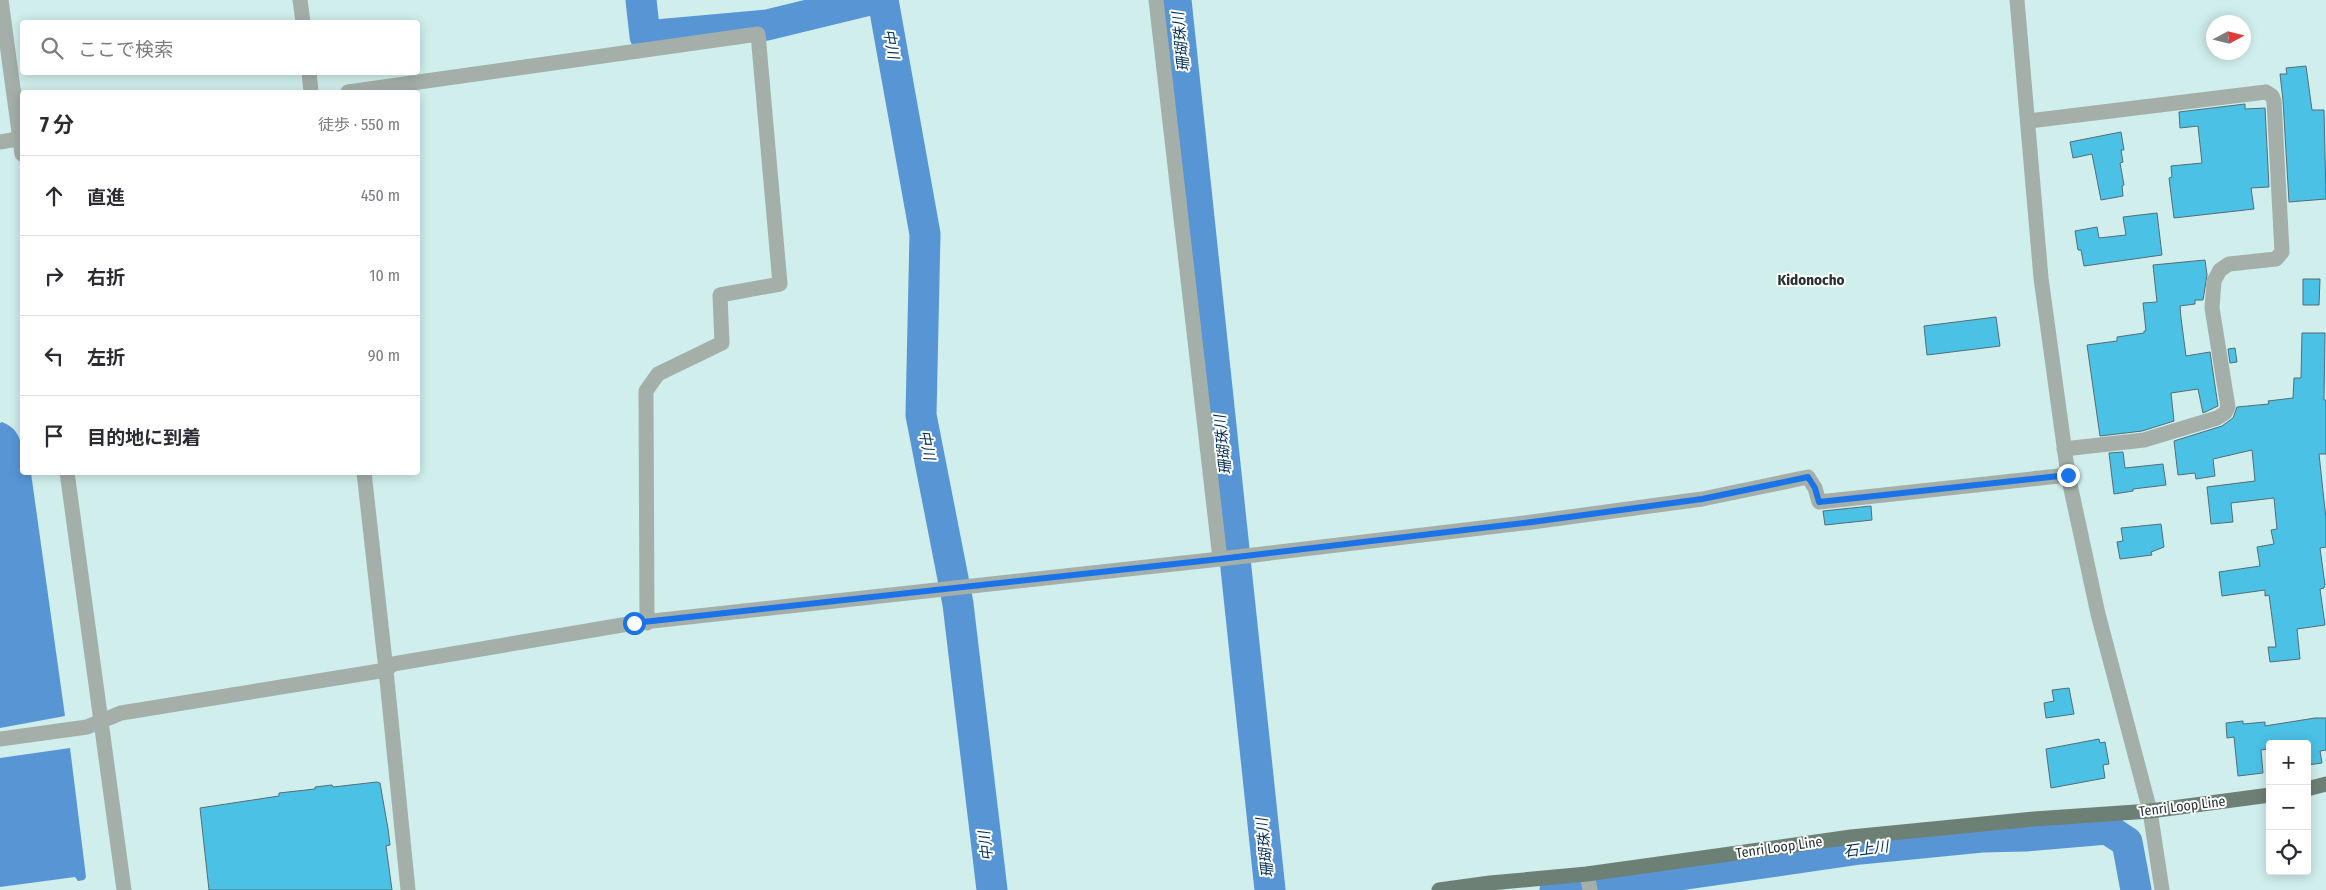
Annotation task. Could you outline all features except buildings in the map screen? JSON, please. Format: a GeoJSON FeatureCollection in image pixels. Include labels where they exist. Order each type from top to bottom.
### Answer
{"type":"FeatureCollection","features":[{"type":"Feature","properties":{"kind":"main road"},"geometry":{"type":"LineString","coordinates":[[2311,788],[2326,784]]}},
{"type":"Feature","properties":{"kind":"main road","name":"Tenri Loop Line"},"geometry":{"type":"LineString","coordinates":[[1439,890],[1587,874],[1851,837],[2034,819],[2150,811],[2266,796]]}},
{"type":"Feature","properties":{"kind":"street"},"geometry":{"type":"LineString","coordinates":[[1,0],[20,131]]}},
{"type":"Feature","properties":{"kind":"street"},"geometry":{"type":"LineString","coordinates":[[300,0],[303,20]]}},
{"type":"Feature","properties":{"kind":"street"},"geometry":{"type":"LineString","coordinates":[[1156,0],[1223,559]]}},
{"type":"Feature","properties":{"kind":"street"},"geometry":{"type":"LineString","coordinates":[[2017,0],[2029,121],[2041,278],[2068,475],[2098,614],[2150,811],[2162,890]]}},
{"type":"Feature","properties":{"kind":"street"},"geometry":{"type":"LineString","coordinates":[[362,90],[758,34],[780,284],[720,295],[722,343],[658,374],[646,391],[647,623]]}},
{"type":"Feature","properties":{"kind":"street"},"geometry":{"type":"LineString","coordinates":[[309,75],[311,90]]}},
{"type":"Feature","properties":{"kind":"street"},"geometry":{"type":"LineString","coordinates":[[2029,121],[2266,92],[2274,100],[2282,252],[2276,259],[2229,264],[2220,270],[2214,281],[2212,308],[2228,407],[2225,413],[2217,418],[2144,440],[2064,449]]}},
{"type":"Feature","properties":{"kind":"street"},"geometry":{"type":"LineString","coordinates":[[0,142],[20,138]]}},
{"type":"Feature","properties":{"kind":"street"},"geometry":{"type":"LineString","coordinates":[[67,475],[124,890]]}},
{"type":"Feature","properties":{"kind":"street"},"geometry":{"type":"LineString","coordinates":[[364,475],[408,890]]}},
{"type":"Feature","properties":{"kind":"street"},"geometry":{"type":"LineString","coordinates":[[0,738],[87,727],[121,713],[386,670],[393,664],[634,623],[1250,556],[1702,499],[1808,477],[1815,488],[1819,502],[2068,475]]}},
{"type":"Feature","properties":{"kind":"street"},"geometry":{"type":"LineString","coordinates":[[1587,874],[1590,890]]}},
{"type":"Feature","properties":{"kind":"water"},"geometry":{"type":"Polygon","coordinates":[[[2,422],[15,431],[20,440],[20,475],[31,475],[65,716],[0,728],[0,423],[2,422]]]}},
{"type":"Feature","properties":{"kind":"water"},"geometry":{"type":"Polygon","coordinates":[[[70,748],[86,877],[84,880],[78,881],[75,877],[0,887],[0,758],[70,748]]]}},
{"type":"Feature","properties":{"kind":"waterway","name":"中川"},"geometry":{"type":"LineString","coordinates":[[641,0],[645,36],[767,25],[870,0]]}},
{"type":"Feature","properties":{"kind":"waterway","name":"中川"},"geometry":{"type":"LineString","coordinates":[[883,0],[925,234],[921,415],[958,604],[992,890]]}},
{"type":"Feature","properties":{"kind":"waterway","name":"珊瑚珠川"},"geometry":{"type":"LineString","coordinates":[[1176,0],[1270,890]]}},
{"type":"Feature","properties":{"kind":"waterway","name":"石上川"},"geometry":{"type":"LineString","coordinates":[[1555,890],[1571,886],[1637,881],[1860,849],[1982,837],[2026,836],[2107,829],[2127,842],[2136,890]]}},
{"type":"Feature","properties":{"kind":"district","name":"Kidonocho"},"geometry":{"type":"Point","coordinates":[1811,280]}},
{"type":"Feature","properties":{"kind":"route"},"geometry":{"type":"LineString","coordinates":[[634,623],[1220,559],[1532,522],[1747,492],[1808,477],[1815,488],[1819,502],[2068,475]]}}]}
